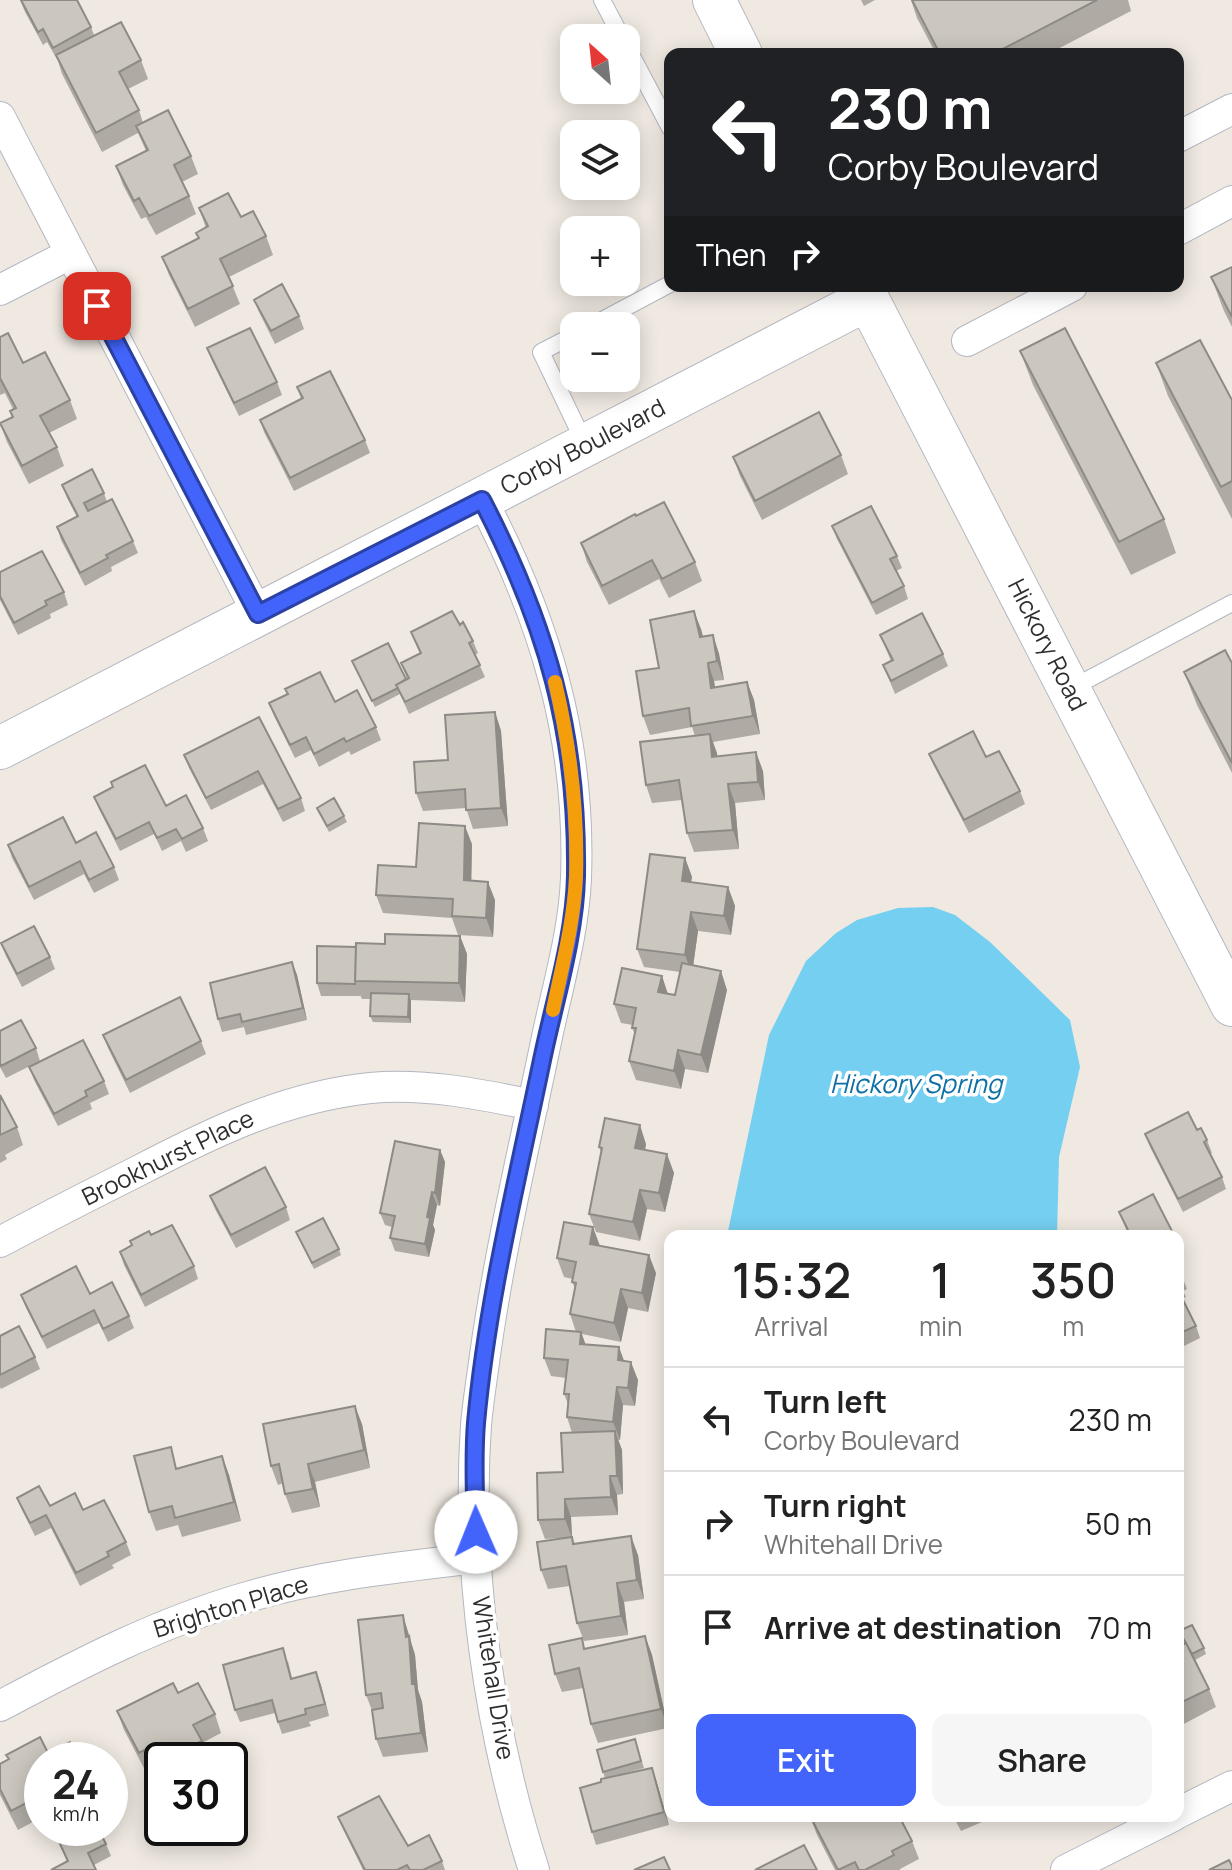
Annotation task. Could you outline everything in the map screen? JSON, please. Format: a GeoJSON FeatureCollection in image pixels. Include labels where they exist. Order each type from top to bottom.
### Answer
{"type":"FeatureCollection","features":[{"type":"Feature","properties":{"kind":"street"},"geometry":{"type":"LineString","coordinates":[[714,0],[738,48]]}},
{"type":"Feature","properties":{"kind":"street"},"geometry":{"type":"LineString","coordinates":[[1184,134],[1232,109]]}},
{"type":"Feature","properties":{"kind":"street"},"geometry":{"type":"LineString","coordinates":[[0,117],[258,614]]}},
{"type":"Feature","properties":{"kind":"street"},"geometry":{"type":"LineString","coordinates":[[1184,227],[1232,201]]}},
{"type":"Feature","properties":{"kind":"street"},"geometry":{"type":"LineString","coordinates":[[0,290],[70,254]]}},
{"type":"Feature","properties":{"kind":"street","name":"Corby Boulevard"},"geometry":{"type":"LineString","coordinates":[[0,748],[482,500],[870,292]]}},
{"type":"Feature","properties":{"kind":"street","name":"Hickory Road"},"geometry":{"type":"LineString","coordinates":[[875,292],[1070,689],[1232,1005]]}},
{"type":"Feature","properties":{"kind":"street"},"geometry":{"type":"LineString","coordinates":[[967,341],[1061,292]]}},
{"type":"Feature","properties":{"kind":"street","name":"Whitehall Drive"},"geometry":{"type":"LineString","coordinates":[[482,500],[532,606],[549,658],[566,731],[574,803],[576,879],[567,942],[494,1287],[476,1425],[477,1558],[492,1694],[505,1760],[534,1870]]}},
{"type":"Feature","properties":{"kind":"street","name":"Brookhurst Place"},"geometry":{"type":"LineString","coordinates":[[0,1242],[212,1133],[271,1109],[313,1098],[370,1088],[419,1087],[475,1093],[533,1105]]}},
{"type":"Feature","properties":{"kind":"street","name":"Brighton Place"},"geometry":{"type":"LineString","coordinates":[[0,1706],[159,1627],[245,1598],[324,1579],[477,1558]]}},
{"type":"Feature","properties":{"kind":"street"},"geometry":{"type":"LineString","coordinates":[[1184,1810],[1232,1786]]}},
{"type":"Feature","properties":{"kind":"street"},"geometry":{"type":"LineString","coordinates":[[1066,1870],[1161,1822]]}},
{"type":"Feature","properties":{"kind":"lane"},"geometry":{"type":"LineString","coordinates":[[602,0],[615,24]]}},
{"type":"Feature","properties":{"kind":"lane"},"geometry":{"type":"LineString","coordinates":[[640,71],[664,117]]}},
{"type":"Feature","properties":{"kind":"lane"},"geometry":{"type":"LineString","coordinates":[[617,312],[664,287]]}},
{"type":"Feature","properties":{"kind":"lane"},"geometry":{"type":"LineString","coordinates":[[560,342],[541,352],[560,391]]}},
{"type":"Feature","properties":{"kind":"lane"},"geometry":{"type":"LineString","coordinates":[[560,392],[586,445]]}},
{"type":"Feature","properties":{"kind":"lane"},"geometry":{"type":"LineString","coordinates":[[1070,689],[1232,603]]}},
{"type":"Feature","properties":{"kind":"water","name":"Hickory Spring"},"geometry":{"type":"Polygon","coordinates":[[[933,907],[955,915],[990,942],[1070,1020],[1080,1067],[1059,1157],[1057,1230],[728,1230],[769,1035],[806,961],[836,933],[857,920],[898,908],[933,907]]]}},
{"type":"Feature","properties":{"kind":"building"},"geometry":{"type":"Polygon","coordinates":[[[21,0],[77,0],[91,27],[53,48],[43,29],[38,32],[21,0]]]}},
{"type":"Feature","properties":{"kind":"building"},"geometry":{"type":"Polygon","coordinates":[[[912,0],[1097,0],[1005,48],[937,48],[912,0]]]}},
{"type":"Feature","properties":{"kind":"building"},"geometry":{"type":"Polygon","coordinates":[[[121,22],[141,60],[119,72],[139,110],[96,133],[56,55],[121,22]]]}},
{"type":"Feature","properties":{"kind":"building"},"geometry":{"type":"Polygon","coordinates":[[[168,110],[191,156],[174,165],[189,196],[149,216],[139,198],[134,201],[116,166],[148,150],[136,126],[168,110]]]}},
{"type":"Feature","properties":{"kind":"building"},"geometry":{"type":"Polygon","coordinates":[[[228,193],[241,217],[253,211],[266,236],[220,259],[233,286],[188,309],[162,257],[199,238],[196,233],[208,226],[199,208],[228,193]]]}},
{"type":"Feature","properties":{"kind":"building"},"geometry":{"type":"Polygon","coordinates":[[[1232,267],[1232,317],[1211,277],[1232,267]]]}},
{"type":"Feature","properties":{"kind":"building"},"geometry":{"type":"Polygon","coordinates":[[[282,284],[299,316],[271,331],[254,300],[282,284]]]}},
{"type":"Feature","properties":{"kind":"building"},"geometry":{"type":"Polygon","coordinates":[[[250,328],[277,382],[234,403],[207,348],[250,328]]]}},
{"type":"Feature","properties":{"kind":"building"},"geometry":{"type":"Polygon","coordinates":[[[1065,328],[1164,519],[1119,542],[1020,351],[1065,328]]]}},
{"type":"Feature","properties":{"kind":"building"},"geometry":{"type":"Polygon","coordinates":[[[8,333],[23,363],[45,352],[70,400],[40,416],[57,447],[22,466],[0,423],[13,417],[10,411],[16,408],[0,378],[0,337],[8,333]]]}},
{"type":"Feature","properties":{"kind":"building"},"geometry":{"type":"Polygon","coordinates":[[[1200,340],[1232,400],[1232,481],[1221,487],[1156,363],[1200,340]]]}},
{"type":"Feature","properties":{"kind":"building"},"geometry":{"type":"Polygon","coordinates":[[[330,371],[365,440],[290,478],[260,420],[303,398],[297,387],[330,371]]]}},
{"type":"Feature","properties":{"kind":"building"},"geometry":{"type":"Polygon","coordinates":[[[819,412],[841,455],[755,501],[733,457],[819,412]]]}},
{"type":"Feature","properties":{"kind":"building"},"geometry":{"type":"Polygon","coordinates":[[[92,469],[104,493],[84,503],[88,511],[112,499],[133,541],[80,573],[57,527],[78,516],[62,485],[92,469]]]}},
{"type":"Feature","properties":{"kind":"building"},"geometry":{"type":"Polygon","coordinates":[[[664,502],[695,562],[662,579],[652,560],[602,586],[581,543],[664,502]]]}},
{"type":"Feature","properties":{"kind":"building"},"geometry":{"type":"Polygon","coordinates":[[[871,506],[897,556],[890,559],[904,586],[872,603],[832,526],[871,506]]]}},
{"type":"Feature","properties":{"kind":"building"},"geometry":{"type":"Polygon","coordinates":[[[42,551],[64,592],[14,623],[0,596],[0,572],[42,551]]]}},
{"type":"Feature","properties":{"kind":"building"},"geometry":{"type":"Polygon","coordinates":[[[452,611],[460,625],[463,622],[473,641],[469,643],[480,665],[405,702],[396,685],[409,678],[401,663],[421,653],[411,632],[452,611]]]}},
{"type":"Feature","properties":{"kind":"building"},"geometry":{"type":"Polygon","coordinates":[[[694,611],[700,637],[713,635],[717,661],[708,663],[711,688],[747,682],[753,716],[691,726],[689,708],[643,716],[636,671],[659,668],[650,620],[694,611]]]}},
{"type":"Feature","properties":{"kind":"building"},"geometry":{"type":"Polygon","coordinates":[[[922,613],[943,654],[891,681],[883,665],[893,660],[880,635],[922,613]]]}},
{"type":"Feature","properties":{"kind":"building"},"geometry":{"type":"Polygon","coordinates":[[[388,643],[406,679],[396,685],[398,688],[372,701],[352,661],[388,643]]]}},
{"type":"Feature","properties":{"kind":"building"},"geometry":{"type":"Polygon","coordinates":[[[1225,650],[1232,663],[1232,763],[1184,672],[1225,650]]]}},
{"type":"Feature","properties":{"kind":"building"},"geometry":{"type":"Polygon","coordinates":[[[320,672],[335,702],[357,690],[376,727],[346,742],[344,738],[314,754],[306,737],[290,745],[269,703],[288,694],[285,689],[320,672]]]}},
{"type":"Feature","properties":{"kind":"building"},"geometry":{"type":"Polygon","coordinates":[[[495,712],[501,808],[466,810],[465,789],[416,793],[414,762],[448,760],[445,715],[495,712]]]}},
{"type":"Feature","properties":{"kind":"building"},"geometry":{"type":"Polygon","coordinates":[[[259,717],[301,798],[278,809],[258,771],[206,798],[184,755],[259,717]]]}},
{"type":"Feature","properties":{"kind":"building"},"geometry":{"type":"Polygon","coordinates":[[[973,731],[986,757],[999,751],[1020,791],[964,820],[929,754],[973,731]]]}},
{"type":"Feature","properties":{"kind":"building"},"geometry":{"type":"Polygon","coordinates":[[[710,734],[712,757],[756,752],[758,782],[728,784],[733,830],[687,833],[679,780],[646,785],[640,742],[710,734]]]}},
{"type":"Feature","properties":{"kind":"building"},"geometry":{"type":"Polygon","coordinates":[[[145,765],[166,806],[186,795],[203,828],[182,839],[176,829],[157,838],[149,822],[116,839],[94,797],[113,787],[111,782],[145,765]]]}},
{"type":"Feature","properties":{"kind":"building"},"geometry":{"type":"Polygon","coordinates":[[[334,798],[344,816],[327,826],[317,808],[334,798]]]}},
{"type":"Feature","properties":{"kind":"building"},"geometry":{"type":"Polygon","coordinates":[[[63,817],[76,843],[96,832],[114,867],[89,880],[80,861],[29,887],[8,845],[63,817]]]}},
{"type":"Feature","properties":{"kind":"building"},"geometry":{"type":"Polygon","coordinates":[[[419,823],[465,826],[464,880],[488,882],[486,918],[452,916],[453,899],[376,895],[378,865],[416,867],[419,823]]]}},
{"type":"Feature","properties":{"kind":"building"},"geometry":{"type":"Polygon","coordinates":[[[650,854],[685,858],[682,881],[728,887],[724,916],[691,912],[685,955],[637,949],[650,854]]]}},
{"type":"Feature","properties":{"kind":"building"},"geometry":{"type":"Polygon","coordinates":[[[34,926],[50,957],[17,974],[1,943],[34,926]]]}},
{"type":"Feature","properties":{"kind":"building"},"geometry":{"type":"Polygon","coordinates":[[[385,934],[460,936],[459,983],[355,981],[356,943],[385,944],[385,934]]]}},
{"type":"Feature","properties":{"kind":"building"},"geometry":{"type":"Polygon","coordinates":[[[317,946],[356,947],[355,984],[317,983],[317,946]]]}},
{"type":"Feature","properties":{"kind":"building"},"geometry":{"type":"Polygon","coordinates":[[[292,962],[303,1008],[242,1022],[240,1014],[218,1019],[210,983],[292,962]]]}},
{"type":"Feature","properties":{"kind":"building"},"geometry":{"type":"Polygon","coordinates":[[[682,963],[721,971],[701,1055],[678,1050],[674,1071],[629,1061],[636,1028],[632,1028],[636,1008],[614,1004],[622,968],[662,976],[658,992],[675,995],[682,963]]]}},
{"type":"Feature","properties":{"kind":"building"},"geometry":{"type":"Polygon","coordinates":[[[371,993],[409,994],[408,1017],[370,1016],[371,993]]]}},
{"type":"Feature","properties":{"kind":"building"},"geometry":{"type":"Polygon","coordinates":[[[180,997],[201,1041],[126,1080],[103,1035],[180,997]]]}},
{"type":"Feature","properties":{"kind":"building"},"geometry":{"type":"Polygon","coordinates":[[[21,1020],[36,1048],[1,1066],[0,1031],[21,1020]]]}},
{"type":"Feature","properties":{"kind":"building"},"geometry":{"type":"Polygon","coordinates":[[[83,1040],[104,1081],[85,1091],[87,1096],[54,1114],[29,1067],[83,1040]]]}},
{"type":"Feature","properties":{"kind":"building"},"geometry":{"type":"Polygon","coordinates":[[[0,1095],[17,1127],[0,1135],[0,1095]]]}},
{"type":"Feature","properties":{"kind":"building"},"geometry":{"type":"Polygon","coordinates":[[[1188,1112],[1197,1130],[1201,1128],[1207,1140],[1204,1142],[1222,1177],[1178,1199],[1145,1134],[1188,1112]]]}},
{"type":"Feature","properties":{"kind":"building"},"geometry":{"type":"Polygon","coordinates":[[[605,1118],[640,1125],[635,1148],[667,1154],[659,1193],[640,1190],[633,1222],[589,1214],[605,1118]]]}},
{"type":"Feature","properties":{"kind":"building"},"geometry":{"type":"Polygon","coordinates":[[[395,1141],[440,1150],[425,1244],[390,1238],[395,1216],[380,1213],[395,1141]]]}},
{"type":"Feature","properties":{"kind":"building"},"geometry":{"type":"Polygon","coordinates":[[[265,1167],[286,1207],[231,1235],[210,1196],[265,1167]]]}},
{"type":"Feature","properties":{"kind":"building"},"geometry":{"type":"Polygon","coordinates":[[[1153,1194],[1171,1230],[1128,1230],[1119,1212],[1153,1194]]]}},
{"type":"Feature","properties":{"kind":"building"},"geometry":{"type":"Polygon","coordinates":[[[323,1218],[339,1249],[312,1263],[296,1232],[323,1218]]]}},
{"type":"Feature","properties":{"kind":"building"},"geometry":{"type":"Polygon","coordinates":[[[564,1222],[593,1227],[590,1244],[649,1255],[642,1293],[621,1289],[614,1323],[570,1314],[576,1283],[572,1282],[576,1262],[557,1258],[564,1222]]]}},
{"type":"Feature","properties":{"kind":"building"},"geometry":{"type":"Polygon","coordinates":[[[172,1225],[194,1266],[141,1295],[120,1252],[132,1245],[130,1241],[149,1231],[151,1235],[172,1225]]]}},
{"type":"Feature","properties":{"kind":"building"},"geometry":{"type":"Polygon","coordinates":[[[76,1266],[90,1294],[112,1282],[129,1316],[103,1329],[94,1310],[42,1337],[21,1295],[76,1266]]]}},
{"type":"Feature","properties":{"kind":"building"},"geometry":{"type":"Polygon","coordinates":[[[1184,1302],[1196,1326],[1184,1331],[1184,1302]]]}},
{"type":"Feature","properties":{"kind":"building"},"geometry":{"type":"Polygon","coordinates":[[[19,1326],[35,1357],[0,1375],[0,1336],[19,1326]]]}},
{"type":"Feature","properties":{"kind":"building"},"geometry":{"type":"Polygon","coordinates":[[[546,1329],[581,1332],[580,1344],[619,1347],[618,1360],[631,1362],[628,1388],[617,1387],[613,1422],[567,1417],[569,1394],[564,1394],[568,1360],[544,1358],[546,1329]]]}},
{"type":"Feature","properties":{"kind":"building"},"geometry":{"type":"Polygon","coordinates":[[[355,1406],[364,1450],[308,1464],[313,1489],[285,1494],[279,1464],[271,1466],[263,1424],[355,1406]]]}},
{"type":"Feature","properties":{"kind":"building"},"geometry":{"type":"Polygon","coordinates":[[[615,1431],[617,1476],[610,1476],[611,1497],[565,1499],[565,1519],[538,1520],[537,1473],[563,1472],[561,1433],[615,1431]]]}},
{"type":"Feature","properties":{"kind":"building"},"geometry":{"type":"Polygon","coordinates":[[[171,1447],[176,1469],[222,1456],[234,1502],[175,1518],[172,1506],[149,1512],[134,1456],[171,1447]]]}},
{"type":"Feature","properties":{"kind":"building"},"geometry":{"type":"Polygon","coordinates":[[[39,1486],[50,1506],[75,1493],[83,1510],[104,1500],[126,1542],[107,1552],[109,1556],[76,1573],[46,1515],[30,1523],[17,1498],[39,1486]]]}},
{"type":"Feature","properties":{"kind":"building"},"geometry":{"type":"Polygon","coordinates":[[[631,1536],[637,1580],[617,1583],[621,1616],[577,1623],[566,1566],[541,1570],[537,1542],[572,1537],[573,1544],[631,1536]]]}},
{"type":"Feature","properties":{"kind":"building"},"geometry":{"type":"Polygon","coordinates":[[[403,1615],[406,1637],[409,1636],[412,1684],[415,1684],[421,1733],[376,1739],[372,1710],[383,1708],[381,1693],[366,1695],[358,1620],[403,1615]]]}},
{"type":"Feature","properties":{"kind":"building"},"geometry":{"type":"Polygon","coordinates":[[[1192,1625],[1204,1648],[1192,1654],[1184,1640],[1184,1629],[1192,1625]]]}},
{"type":"Feature","properties":{"kind":"building"},"geometry":{"type":"Polygon","coordinates":[[[645,1636],[661,1709],[591,1724],[579,1668],[555,1674],[549,1645],[582,1638],[584,1649],[645,1636]]]}},
{"type":"Feature","properties":{"kind":"building"},"geometry":{"type":"Polygon","coordinates":[[[1184,1644],[1209,1689],[1184,1701],[1184,1644]]]}},
{"type":"Feature","properties":{"kind":"building"},"geometry":{"type":"Polygon","coordinates":[[[283,1648],[291,1679],[316,1672],[325,1704],[305,1709],[306,1714],[278,1722],[272,1700],[235,1710],[223,1665],[283,1648]]]}},
{"type":"Feature","properties":{"kind":"building"},"geometry":{"type":"Polygon","coordinates":[[[173,1683],[178,1693],[198,1683],[215,1714],[193,1725],[200,1742],[144,1742],[144,1750],[139,1753],[117,1711],[173,1683]]]}},
{"type":"Feature","properties":{"kind":"building"},"geometry":{"type":"Polygon","coordinates":[[[635,1739],[641,1761],[603,1772],[597,1750],[635,1739]]]}},
{"type":"Feature","properties":{"kind":"building"},"geometry":{"type":"Polygon","coordinates":[[[24,1745],[24,1804],[11,1811],[0,1789],[0,1764],[9,1759],[6,1755],[24,1745]]]}},
{"type":"Feature","properties":{"kind":"building"},"geometry":{"type":"Polygon","coordinates":[[[652,1768],[664,1812],[592,1832],[580,1788],[601,1782],[601,1779],[652,1768]]]}},
{"type":"Feature","properties":{"kind":"building"},"geometry":{"type":"Polygon","coordinates":[[[379,1796],[408,1846],[429,1835],[442,1861],[423,1870],[410,1870],[407,1865],[397,1870],[365,1870],[338,1817],[379,1796]]]}},
{"type":"Feature","properties":{"kind":"building"},"geometry":{"type":"Polygon","coordinates":[[[813,1822],[902,1822],[912,1841],[892,1851],[894,1855],[865,1870],[859,1870],[855,1862],[838,1870],[813,1822]]]}},
{"type":"Feature","properties":{"kind":"building"},"geometry":{"type":"Polygon","coordinates":[[[804,1845],[817,1870],[755,1870],[804,1845]]]}},
{"type":"Feature","properties":{"kind":"building"},"geometry":{"type":"Polygon","coordinates":[[[61,1846],[102,1846],[88,1853],[96,1870],[51,1870],[68,1861],[61,1846]]]}},
{"type":"Feature","properties":{"kind":"building"},"geometry":{"type":"Polygon","coordinates":[[[664,1857],[670,1870],[634,1870],[664,1857]]]}},
{"type":"Feature","properties":{"kind":"building"},"geometry":{"type":"Polygon","coordinates":[[[1229,1860],[1232,1870],[1209,1870],[1229,1860]]]}},
{"type":"Feature","properties":{"kind":"slow traffic"},"geometry":{"type":"LineString","coordinates":[[553,1010],[576,879],[574,803],[566,731],[555,682]]}},
{"type":"Feature","properties":{"kind":"route"},"geometry":{"type":"LineString","coordinates":[[97,306],[258,614],[482,500],[532,606],[549,658],[566,731],[574,803],[576,879],[567,942],[494,1287],[476,1425],[476,1532]]}}]}
